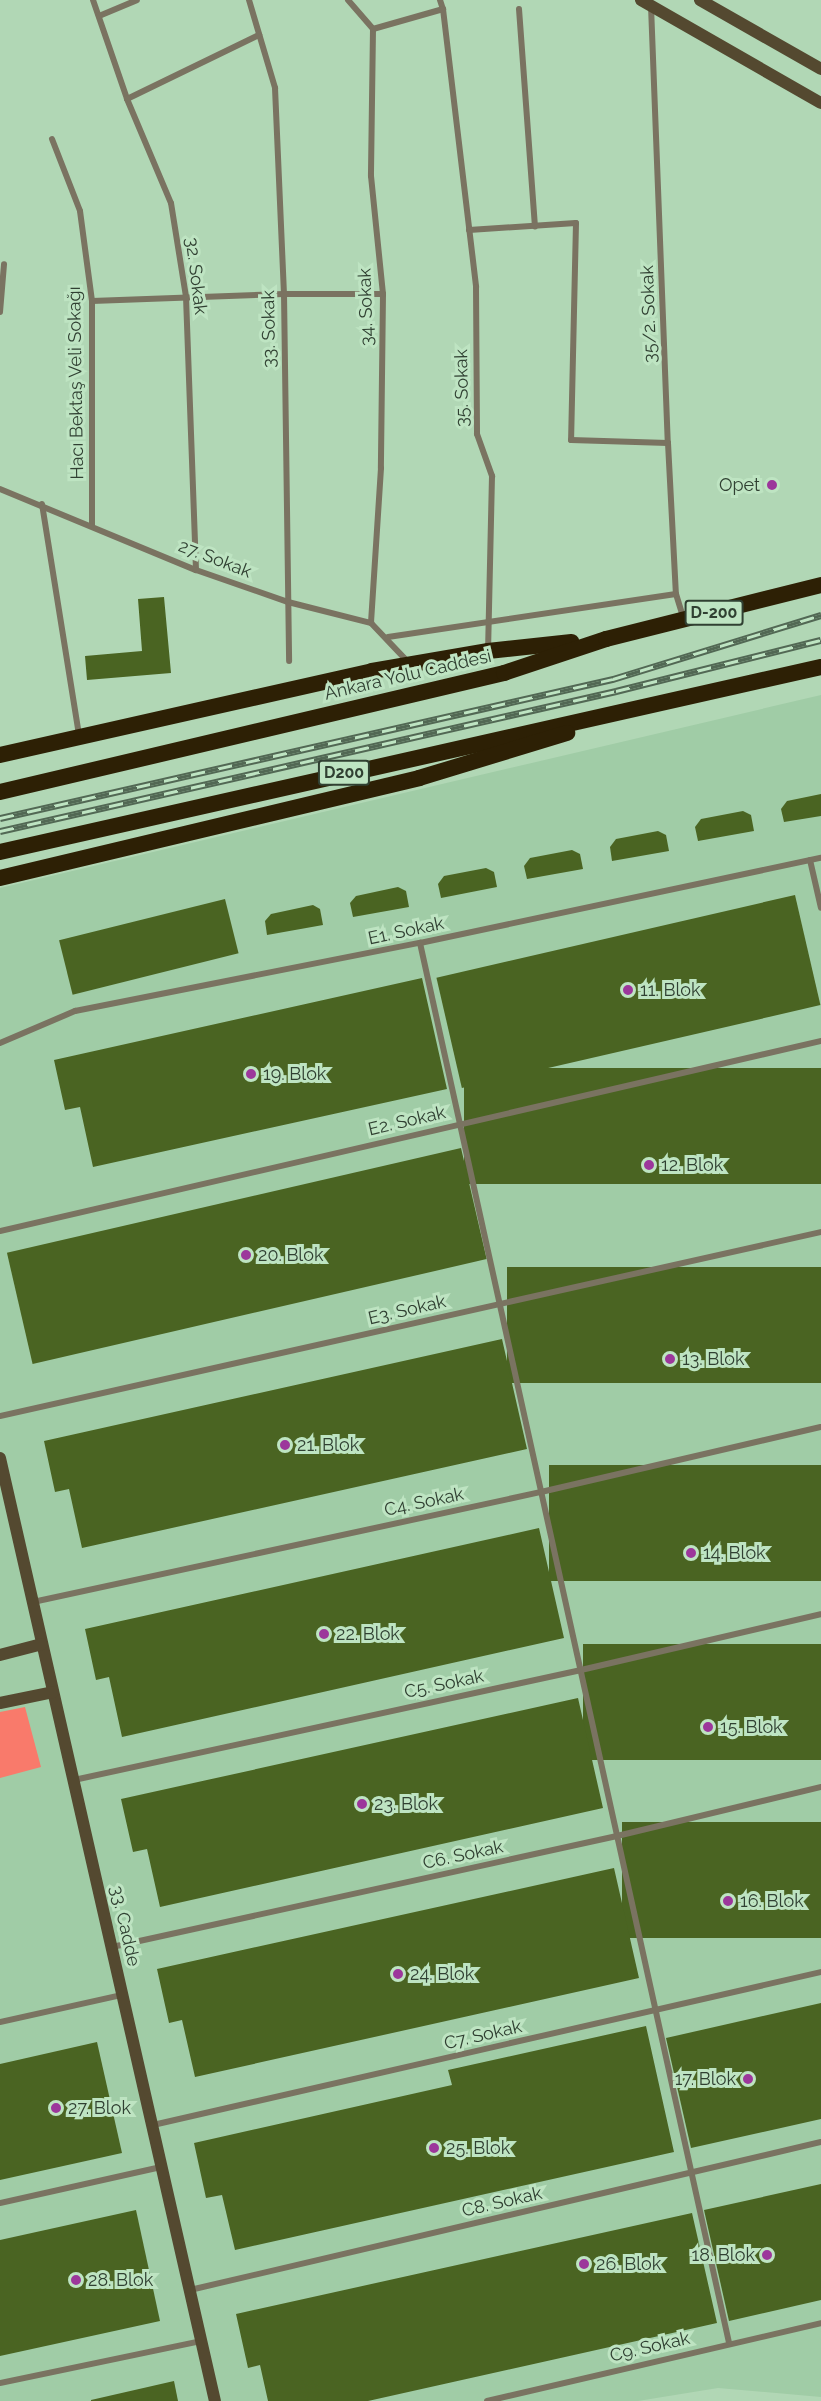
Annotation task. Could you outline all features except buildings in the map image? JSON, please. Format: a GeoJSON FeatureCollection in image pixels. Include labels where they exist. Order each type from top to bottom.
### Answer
{"type":"FeatureCollection","features":[{"type":"Feature","properties":{"kind":"highway","name":"Ankara Yolu Caddesi"},"geometry":{"type":"LineString","coordinates":[[0,792],[504,673],[606,639],[821,585]]}},
{"type":"Feature","properties":{"kind":"highway"},"geometry":{"type":"LineString","coordinates":[[0,755],[410,664],[488,651],[606,639]]}},
{"type":"Feature","properties":{"kind":"highway"},"geometry":{"type":"LineString","coordinates":[[0,878],[419,778],[688,696],[821,667]]}},
{"type":"Feature","properties":{"kind":"highway","name":"D200"},"geometry":{"type":"LineString","coordinates":[[0,852],[688,696]]}},
{"type":"Feature","properties":{"kind":"main road"},"geometry":{"type":"LineString","coordinates":[[700,0],[821,69]]}},
{"type":"Feature","properties":{"kind":"main road"},"geometry":{"type":"LineString","coordinates":[[646,3],[821,103]]}},
{"type":"Feature","properties":{"kind":"main road","name":"33. Cadde"},"geometry":{"type":"LineString","coordinates":[[0,1458],[215,2401]]}},
{"type":"Feature","properties":{"kind":"main road"},"geometry":{"type":"LineString","coordinates":[[0,1654],[42,1644]]}},
{"type":"Feature","properties":{"kind":"main road"},"geometry":{"type":"LineString","coordinates":[[0,1703],[53,1692]]}},
{"type":"Feature","properties":{"kind":"street","name":"32. Sokak"},"geometry":{"type":"LineString","coordinates":[[93,0],[127,99],[171,203],[186,297],[196,570]]}},
{"type":"Feature","properties":{"kind":"street"},"geometry":{"type":"LineString","coordinates":[[99,16],[137,0]]}},
{"type":"Feature","properties":{"kind":"street","name":"33. Sokak"},"geometry":{"type":"LineString","coordinates":[[249,0],[275,88],[284,294],[289,661]]}},
{"type":"Feature","properties":{"kind":"street"},"geometry":{"type":"LineString","coordinates":[[348,0],[373,28],[442,9]]}},
{"type":"Feature","properties":{"kind":"street","name":"35. Sokak"},"geometry":{"type":"LineString","coordinates":[[440,0],[476,287],[477,434],[492,476],[488,651]]}},
{"type":"Feature","properties":{"kind":"street","name":"35/2. Sokak"},"geometry":{"type":"LineString","coordinates":[[646,3],[676,594],[684,621]]}},
{"type":"Feature","properties":{"kind":"street"},"geometry":{"type":"LineString","coordinates":[[519,9],[535,226]]}},
{"type":"Feature","properties":{"kind":"street","name":"34. Sokak"},"geometry":{"type":"LineString","coordinates":[[371,623],[381,468],[382,294],[371,176],[373,28]]}},
{"type":"Feature","properties":{"kind":"street"},"geometry":{"type":"LineString","coordinates":[[127,99],[260,35]]}},
{"type":"Feature","properties":{"kind":"street","name":"Hacı Bektaş Veli Sokağı"},"geometry":{"type":"LineString","coordinates":[[52,139],[80,211],[92,301],[92,525]]}},
{"type":"Feature","properties":{"kind":"street"},"geometry":{"type":"LineString","coordinates":[[469,230],[576,223],[571,440],[668,443]]}},
{"type":"Feature","properties":{"kind":"street"},"geometry":{"type":"LineString","coordinates":[[0,312],[4,264]]}},
{"type":"Feature","properties":{"kind":"street"},"geometry":{"type":"LineString","coordinates":[[92,301],[284,294],[382,294]]}},
{"type":"Feature","properties":{"kind":"street","name":"27. Sokak"},"geometry":{"type":"LineString","coordinates":[[0,489],[42,504],[196,570],[288,602],[371,623],[388,637],[410,664]]}},
{"type":"Feature","properties":{"kind":"street"},"geometry":{"type":"LineString","coordinates":[[42,504],[80,736]]}},
{"type":"Feature","properties":{"kind":"street"},"geometry":{"type":"LineString","coordinates":[[388,637],[676,594]]}},
{"type":"Feature","properties":{"kind":"street","name":"E1. Sokak"},"geometry":{"type":"LineString","coordinates":[[0,1043],[75,1011],[420,943],[821,858]]}},
{"type":"Feature","properties":{"kind":"street"},"geometry":{"type":"LineString","coordinates":[[810,860],[821,908]]}},
{"type":"Feature","properties":{"kind":"street"},"geometry":{"type":"LineString","coordinates":[[420,943],[729,2343]]}},
{"type":"Feature","properties":{"kind":"street","name":"E2. Sokak"},"geometry":{"type":"LineString","coordinates":[[0,1231],[821,1041]]}},
{"type":"Feature","properties":{"kind":"street","name":"E3. Sokak"},"geometry":{"type":"LineString","coordinates":[[0,1416],[821,1232]]}},
{"type":"Feature","properties":{"kind":"street","name":"C4. Sokak"},"geometry":{"type":"LineString","coordinates":[[33,1602],[541,1492],[821,1427]]}},
{"type":"Feature","properties":{"kind":"street","name":"C5. Sokak"},"geometry":{"type":"LineString","coordinates":[[73,1780],[580,1670],[821,1614]]}},
{"type":"Feature","properties":{"kind":"street","name":"C6. Sokak"},"geometry":{"type":"LineString","coordinates":[[111,1947],[617,1836],[821,1787]]}},
{"type":"Feature","properties":{"kind":"street","name":"C7. Sokak"},"geometry":{"type":"LineString","coordinates":[[152,2125],[656,2012],[821,1972]]}},
{"type":"Feature","properties":{"kind":"street"},"geometry":{"type":"LineString","coordinates":[[0,2022],[122,1995]]}},
{"type":"Feature","properties":{"kind":"street","name":"C8. Sokak"},"geometry":{"type":"LineString","coordinates":[[190,2290],[821,2142]]}},
{"type":"Feature","properties":{"kind":"street"},"geometry":{"type":"LineString","coordinates":[[0,2203],[161,2167]]}},
{"type":"Feature","properties":{"kind":"street","name":"C9. Sokak"},"geometry":{"type":"LineString","coordinates":[[487,2401],[821,2323]]}},
{"type":"Feature","properties":{"kind":"street"},"geometry":{"type":"LineString","coordinates":[[0,2383],[201,2340]]}},
{"type":"Feature","properties":{"kind":"shaded area"},"geometry":{"type":"Polygon","coordinates":[[[821,695],[821,2397],[718,2388],[638,2401],[0,2401],[0,888],[821,695]]]}},
{"type":"Feature","properties":{"kind":"shaded area"},"geometry":{"type":"Polygon","coordinates":[[[25,1707],[41,1767],[0,1778],[0,1712],[25,1707]]]}},
{"type":"Feature","properties":{"kind":"railway"},"geometry":{"type":"LineString","coordinates":[[0,818],[613,679],[821,615]]}},
{"type":"Feature","properties":{"kind":"railway"},"geometry":{"type":"LineString","coordinates":[[0,831],[616,691],[821,640]]}},
{"type":"Feature","properties":{"kind":"place","name":"Opet"},"geometry":{"type":"Point","coordinates":[772,485]}},
{"type":"Feature","properties":{"kind":"place","name":"11. Blok"},"geometry":{"type":"Point","coordinates":[628,990]}},
{"type":"Feature","properties":{"kind":"place","name":"19. Blok"},"geometry":{"type":"Point","coordinates":[251,1074]}},
{"type":"Feature","properties":{"kind":"place","name":"12. Blok"},"geometry":{"type":"Point","coordinates":[649,1165]}},
{"type":"Feature","properties":{"kind":"place","name":"20. Blok"},"geometry":{"type":"Point","coordinates":[246,1255]}},
{"type":"Feature","properties":{"kind":"place","name":"13. Blok"},"geometry":{"type":"Point","coordinates":[670,1359]}},
{"type":"Feature","properties":{"kind":"place","name":"21. Blok"},"geometry":{"type":"Point","coordinates":[285,1445]}},
{"type":"Feature","properties":{"kind":"place","name":"14. Blok"},"geometry":{"type":"Point","coordinates":[691,1553]}},
{"type":"Feature","properties":{"kind":"place","name":"22. Blok"},"geometry":{"type":"Point","coordinates":[324,1634]}},
{"type":"Feature","properties":{"kind":"place","name":"15. Blok"},"geometry":{"type":"Point","coordinates":[708,1727]}},
{"type":"Feature","properties":{"kind":"place","name":"23. Blok"},"geometry":{"type":"Point","coordinates":[362,1804]}},
{"type":"Feature","properties":{"kind":"place","name":"16. Blok"},"geometry":{"type":"Point","coordinates":[728,1901]}},
{"type":"Feature","properties":{"kind":"place","name":"24. Blok"},"geometry":{"type":"Point","coordinates":[398,1974]}},
{"type":"Feature","properties":{"kind":"place","name":"17. Blok"},"geometry":{"type":"Point","coordinates":[748,2079]}},
{"type":"Feature","properties":{"kind":"place","name":"27. Blok"},"geometry":{"type":"Point","coordinates":[56,2108]}},
{"type":"Feature","properties":{"kind":"place","name":"25. Blok"},"geometry":{"type":"Point","coordinates":[434,2148]}},
{"type":"Feature","properties":{"kind":"place","name":"18. Blok"},"geometry":{"type":"Point","coordinates":[767,2255]}},
{"type":"Feature","properties":{"kind":"place","name":"26. Blok"},"geometry":{"type":"Point","coordinates":[584,2264]}},
{"type":"Feature","properties":{"kind":"place","name":"28. Blok"},"geometry":{"type":"Point","coordinates":[76,2280]}}]}
